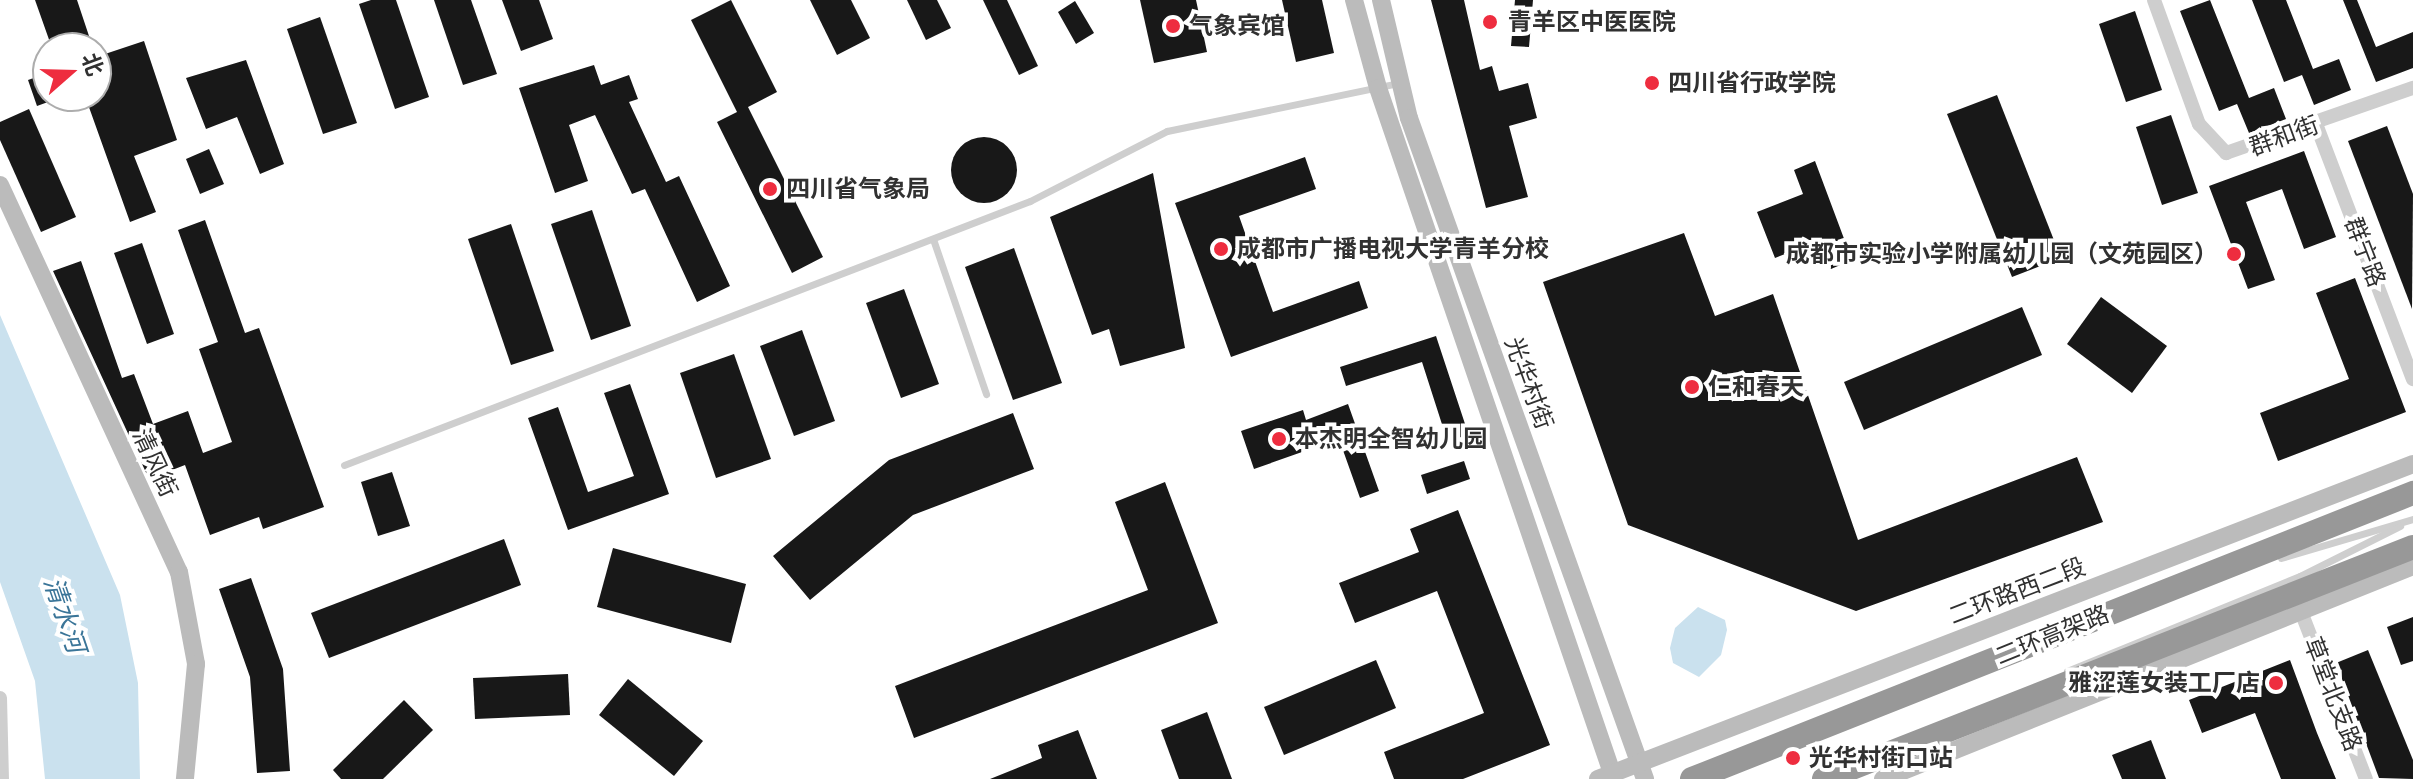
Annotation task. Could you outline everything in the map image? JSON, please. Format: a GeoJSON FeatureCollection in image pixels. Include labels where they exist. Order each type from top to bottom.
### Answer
{"type":"FeatureCollection","features":[{"type":"Feature","properties":{"kind":"highway","name":"二环高架路"},"geometry":{"type":"LineString","coordinates":[[1692,779],[2413,493]]}},
{"type":"Feature","properties":{"kind":"highway","name":"二环高架路"},"geometry":{"type":"LineString","coordinates":[[1824,779],[2413,547]]}},
{"type":"Feature","properties":{"kind":"main road","name":"光华村街"},"geometry":{"type":"LineString","coordinates":[[1354,0],[1378,88],[1608,777]]}},
{"type":"Feature","properties":{"kind":"main road","name":"光华村街"},"geometry":{"type":"LineString","coordinates":[[1381,0],[1401,83],[1642,771]]}},
{"type":"Feature","properties":{"kind":"main road","name":"清风街"},"geometry":{"type":"LineString","coordinates":[[0,185],[179,572],[196,664],[185,779]]}},
{"type":"Feature","properties":{"kind":"main road","name":"二环路西二段"},"geometry":{"type":"LineString","coordinates":[[1608,777],[1642,771],[2413,464]]}},
{"type":"Feature","properties":{"kind":"main road"},"geometry":{"type":"LineString","coordinates":[[1883,779],[2413,566]]}},
{"type":"Feature","properties":{"kind":"street","name":"群和街"},"geometry":{"type":"LineString","coordinates":[[2154,0],[2199,124],[2214,147],[2245,151],[2413,88]]}},
{"type":"Feature","properties":{"kind":"street","name":"群宁路"},"geometry":{"type":"LineString","coordinates":[[2316,124],[2413,379]]}},
{"type":"Feature","properties":{"kind":"street","name":"草堂北支路"},"geometry":{"type":"LineString","coordinates":[[2300,609],[2366,779]]}},
{"type":"Feature","properties":{"kind":"street"},"geometry":{"type":"LineString","coordinates":[[0,698],[2,779]]}},
{"type":"Feature","properties":{"kind":"lane"},"geometry":{"type":"LineString","coordinates":[[344,465],[1030,201],[1167,131],[1401,83]]}},
{"type":"Feature","properties":{"kind":"lane"},"geometry":{"type":"LineString","coordinates":[[933,239],[986,394]]}},
{"type":"Feature","properties":{"kind":"lane"},"geometry":{"type":"LineString","coordinates":[[1970,668],[2082,636],[2321,544],[2413,520]]}},
{"type":"Feature","properties":{"kind":"lane"},"geometry":{"type":"LineString","coordinates":[[1988,714],[2093,657],[2300,576],[2413,520]]}},
{"type":"Feature","properties":{"kind":"water","name":"清水河"},"geometry":{"type":"Polygon","coordinates":[[[0,315],[120,595],[138,683],[140,779],[45,779],[35,681],[0,582],[0,315]]]}},
{"type":"Feature","properties":{"kind":"water"},"geometry":{"type":"Polygon","coordinates":[[[1698,607],[1725,620],[1727,630],[1721,655],[1699,677],[1673,663],[1670,648],[1675,628],[1698,607]]]}},
{"type":"Feature","properties":{"kind":"building"},"geometry":{"type":"Polygon","coordinates":[[[35,0],[77,0],[88,32],[46,32],[35,0]]]}},
{"type":"Feature","properties":{"kind":"building"},"geometry":{"type":"Polygon","coordinates":[[[371,0],[396,0],[429,97],[395,109],[359,4],[371,0]]]}},
{"type":"Feature","properties":{"kind":"building"},"geometry":{"type":"Polygon","coordinates":[[[434,0],[471,0],[497,74],[463,85],[434,0]]]}},
{"type":"Feature","properties":{"kind":"building"},"geometry":{"type":"Polygon","coordinates":[[[502,0],[539,0],[553,39],[521,51],[502,0]]]}},
{"type":"Feature","properties":{"kind":"building","name":"四川省气象局"},"geometry":{"type":"Polygon","coordinates":[[[731,0],[777,92],[748,107],[823,257],[792,273],[717,122],[737,112],[691,20],[731,0]]]}},
{"type":"Feature","properties":{"kind":"building"},"geometry":{"type":"Polygon","coordinates":[[[810,0],[851,0],[870,38],[837,55],[810,0]]]}},
{"type":"Feature","properties":{"kind":"building"},"geometry":{"type":"Polygon","coordinates":[[[907,0],[937,0],[951,28],[926,40],[907,0]]]}},
{"type":"Feature","properties":{"kind":"building"},"geometry":{"type":"Polygon","coordinates":[[[983,0],[1007,0],[1038,66],[1019,75],[983,0]]]}},
{"type":"Feature","properties":{"kind":"building","name":"气象宾馆"},"geometry":{"type":"Polygon","coordinates":[[[1140,0],[1196,0],[1207,52],[1154,63],[1140,0]]]}},
{"type":"Feature","properties":{"kind":"building"},"geometry":{"type":"Polygon","coordinates":[[[1282,0],[1322,0],[1334,53],[1296,62],[1282,0]]]}},
{"type":"Feature","properties":{"kind":"building"},"geometry":{"type":"Polygon","coordinates":[[[1431,0],[1464,0],[1480,70],[1492,66],[1499,91],[1528,83],[1537,118],[1509,126],[1528,197],[1486,208],[1431,0]]]}},
{"type":"Feature","properties":{"kind":"building"},"geometry":{"type":"Polygon","coordinates":[[[1515,0],[1533,0],[1529,47],[1511,46],[1515,0]]]}},
{"type":"Feature","properties":{"kind":"building"},"geometry":{"type":"Polygon","coordinates":[[[2210,0],[2249,98],[2274,88],[2286,119],[2249,133],[2237,104],[2219,111],[2180,11],[2210,0]]]}},
{"type":"Feature","properties":{"kind":"building"},"geometry":{"type":"Polygon","coordinates":[[[2252,0],[2286,0],[2313,69],[2339,59],[2351,90],[2314,105],[2302,75],[2284,82],[2252,0]]]}},
{"type":"Feature","properties":{"kind":"building"},"geometry":{"type":"Polygon","coordinates":[[[2343,0],[2357,0],[2376,47],[2413,32],[2413,68],[2376,82],[2343,0]]]}},
{"type":"Feature","properties":{"kind":"building"},"geometry":{"type":"Polygon","coordinates":[[[1075,1],[1094,33],[1076,44],[1058,12],[1075,1]]]}},
{"type":"Feature","properties":{"kind":"building"},"geometry":{"type":"Polygon","coordinates":[[[2135,11],[2162,90],[2126,102],[2099,24],[2135,11]]]}},
{"type":"Feature","properties":{"kind":"building"},"geometry":{"type":"Polygon","coordinates":[[[320,17],[357,123],[323,134],[287,29],[320,17]]]}},
{"type":"Feature","properties":{"kind":"building"},"geometry":{"type":"Polygon","coordinates":[[[144,41],[177,140],[134,156],[156,212],[130,222],[91,112],[112,112],[112,52],[144,41]]]}},
{"type":"Feature","properties":{"kind":"building"},"geometry":{"type":"Polygon","coordinates":[[[246,60],[284,164],[260,174],[237,117],[206,129],[186,78],[246,60]]]}},
{"type":"Feature","properties":{"kind":"building"},"geometry":{"type":"Polygon","coordinates":[[[594,65],[601,85],[629,75],[638,99],[629,102],[666,182],[679,176],[730,286],[697,302],[645,189],[632,194],[595,115],[569,125],[588,181],[555,193],[519,88],[594,65]]]}},
{"type":"Feature","properties":{"kind":"building"},"geometry":{"type":"Polygon","coordinates":[[[1997,95],[2061,258],[2012,277],[1947,114],[1997,95]]]}},
{"type":"Feature","properties":{"kind":"building"},"geometry":{"type":"Polygon","coordinates":[[[29,109],[76,217],[41,232],[0,140],[0,122],[29,109]]]}},
{"type":"Feature","properties":{"kind":"building"},"geometry":{"type":"Polygon","coordinates":[[[2171,115],[2198,193],[2162,205],[2136,127],[2171,115]]]}},
{"type":"Feature","properties":{"kind":"building"},"geometry":{"type":"Polygon","coordinates":[[[2387,126],[2413,194],[2412,309],[2348,141],[2387,126]]]}},
{"type":"Feature","properties":{"kind":"building"},"geometry":{"type":"Polygon","coordinates":[[[978,137],[990,137],[1002,142],[1012,152],[1017,170],[1015,183],[1002,198],[990,203],[978,203],[966,198],[956,188],[951,176],[951,164],[956,152],[966,142],[978,137]]]}},
{"type":"Feature","properties":{"kind":"building"},"geometry":{"type":"Polygon","coordinates":[[[209,149],[224,184],[200,194],[186,159],[209,149]]]}},
{"type":"Feature","properties":{"kind":"building"},"geometry":{"type":"Polygon","coordinates":[[[2304,151],[2336,237],[2304,249],[2282,189],[2246,202],[2275,280],[2248,289],[2209,186],[2304,151]]]}},
{"type":"Feature","properties":{"kind":"building","name":"成都市广播电视大学青羊分校"},"geometry":{"type":"Polygon","coordinates":[[[1305,157],[1316,189],[1239,216],[1273,312],[1359,281],[1368,308],[1231,357],[1175,203],[1305,157]]]}},
{"type":"Feature","properties":{"kind":"building"},"geometry":{"type":"Polygon","coordinates":[[[1815,161],[1852,260],[1831,269],[1820,240],[1775,258],[1757,212],[1803,194],[1794,170],[1815,161]]]}},
{"type":"Feature","properties":{"kind":"building"},"geometry":{"type":"Polygon","coordinates":[[[1153,173],[1185,348],[1120,366],[1109,329],[1092,335],[1050,217],[1153,173]]]}},
{"type":"Feature","properties":{"kind":"building"},"geometry":{"type":"Polygon","coordinates":[[[592,210],[631,326],[591,340],[551,224],[592,210]]]}},
{"type":"Feature","properties":{"kind":"building"},"geometry":{"type":"Polygon","coordinates":[[[205,220],[245,333],[259,328],[324,507],[263,529],[259,517],[210,535],[185,465],[149,479],[53,271],[81,261],[122,378],[134,374],[153,424],[188,411],[203,453],[232,442],[199,349],[218,342],[178,230],[205,220]]]}},
{"type":"Feature","properties":{"kind":"building"},"geometry":{"type":"Polygon","coordinates":[[[511,224],[554,351],[511,365],[468,239],[511,224]]]}},
{"type":"Feature","properties":{"kind":"building","name":"仁和春天"},"geometry":{"type":"Polygon","coordinates":[[[1684,233],[1715,316],[1773,294],[1858,540],[2077,457],[2103,522],[1856,611],[1628,525],[1543,282],[1684,233]]]}},
{"type":"Feature","properties":{"kind":"building"},"geometry":{"type":"Polygon","coordinates":[[[142,243],[174,334],[147,344],[114,253],[142,243]]]}},
{"type":"Feature","properties":{"kind":"building"},"geometry":{"type":"Polygon","coordinates":[[[1014,248],[1062,383],[1013,400],[965,267],[1014,248]]]}},
{"type":"Feature","properties":{"kind":"building"},"geometry":{"type":"Polygon","coordinates":[[[2355,278],[2406,412],[2278,461],[2260,413],[2349,379],[2316,293],[2355,278]]]}},
{"type":"Feature","properties":{"kind":"building"},"geometry":{"type":"Polygon","coordinates":[[[904,289],[939,384],[901,398],[866,303],[904,289]]]}},
{"type":"Feature","properties":{"kind":"building"},"geometry":{"type":"Polygon","coordinates":[[[2101,297],[2167,346],[2132,393],[2067,344],[2101,297]]]}},
{"type":"Feature","properties":{"kind":"building"},"geometry":{"type":"Polygon","coordinates":[[[2022,307],[2042,355],[1864,430],[1844,382],[2022,307]]]}},
{"type":"Feature","properties":{"kind":"building"},"geometry":{"type":"Polygon","coordinates":[[[802,330],[835,421],[794,436],[760,346],[802,330]]]}},
{"type":"Feature","properties":{"kind":"building"},"geometry":{"type":"Polygon","coordinates":[[[1436,336],[1469,436],[1448,443],[1422,362],[1346,386],[1340,367],[1436,336]]]}},
{"type":"Feature","properties":{"kind":"building"},"geometry":{"type":"Polygon","coordinates":[[[734,354],[771,459],[716,478],[680,373],[734,354]]]}},
{"type":"Feature","properties":{"kind":"building"},"geometry":{"type":"Polygon","coordinates":[[[630,384],[669,494],[568,530],[528,418],[558,407],[588,492],[634,476],[604,393],[630,384]]]}},
{"type":"Feature","properties":{"kind":"building"},"geometry":{"type":"Polygon","coordinates":[[[1348,404],[1379,491],[1360,498],[1339,439],[1254,469],[1241,431],[1303,410],[1306,420],[1348,404]]]}},
{"type":"Feature","properties":{"kind":"building"},"geometry":{"type":"Polygon","coordinates":[[[1013,413],[1034,469],[913,515],[810,600],[773,556],[889,460],[1013,413]]]}},
{"type":"Feature","properties":{"kind":"building"},"geometry":{"type":"Polygon","coordinates":[[[1464,461],[1470,479],[1427,494],[1421,475],[1464,461]]]}},
{"type":"Feature","properties":{"kind":"building"},"geometry":{"type":"Polygon","coordinates":[[[392,472],[410,526],[378,536],[361,482],[392,472]]]}},
{"type":"Feature","properties":{"kind":"building"},"geometry":{"type":"Polygon","coordinates":[[[1165,482],[1218,623],[914,738],[895,686],[1148,590],[1115,502],[1165,482]]]}},
{"type":"Feature","properties":{"kind":"building"},"geometry":{"type":"Polygon","coordinates":[[[1458,510],[1550,745],[1463,779],[1394,779],[1384,752],[1484,713],[1437,591],[1355,623],[1339,583],[1419,552],[1410,529],[1458,510]]]}},
{"type":"Feature","properties":{"kind":"building"},"geometry":{"type":"Polygon","coordinates":[[[504,539],[521,585],[329,658],[311,613],[504,539]]]}},
{"type":"Feature","properties":{"kind":"building"},"geometry":{"type":"Polygon","coordinates":[[[613,548],[746,584],[731,643],[597,607],[613,548]]]}},
{"type":"Feature","properties":{"kind":"building"},"geometry":{"type":"Polygon","coordinates":[[[251,578],[283,669],[290,771],[257,773],[250,677],[219,589],[251,578]]]}},
{"type":"Feature","properties":{"kind":"building"},"geometry":{"type":"Polygon","coordinates":[[[2413,617],[2413,661],[2401,665],[2387,627],[2413,617]]]}},
{"type":"Feature","properties":{"kind":"building"},"geometry":{"type":"Polygon","coordinates":[[[2368,650],[2413,760],[2413,779],[2379,778],[2336,663],[2368,650]]]}},
{"type":"Feature","properties":{"kind":"building"},"geometry":{"type":"Polygon","coordinates":[[[1376,660],[1396,708],[1284,755],[1264,707],[1376,660]]]}},
{"type":"Feature","properties":{"kind":"building"},"geometry":{"type":"Polygon","coordinates":[[[2290,660],[2336,779],[2281,779],[2255,713],[2202,733],[2189,700],[2290,660]]]}},
{"type":"Feature","properties":{"kind":"building"},"geometry":{"type":"Polygon","coordinates":[[[568,674],[570,715],[475,719],[473,678],[568,674]]]}},
{"type":"Feature","properties":{"kind":"building"},"geometry":{"type":"Polygon","coordinates":[[[628,679],[703,741],[674,776],[599,715],[628,679]]]}},
{"type":"Feature","properties":{"kind":"building"},"geometry":{"type":"Polygon","coordinates":[[[404,700],[433,730],[383,779],[341,779],[333,770],[404,700]]]}},
{"type":"Feature","properties":{"kind":"building"},"geometry":{"type":"Polygon","coordinates":[[[1207,712],[1232,779],[1179,779],[1161,730],[1207,712]]]}},
{"type":"Feature","properties":{"kind":"building"},"geometry":{"type":"Polygon","coordinates":[[[1078,730],[1097,779],[990,779],[1042,758],[1038,745],[1078,730]]]}},
{"type":"Feature","properties":{"kind":"building"},"geometry":{"type":"Polygon","coordinates":[[[2151,740],[2166,779],[2122,779],[2112,755],[2151,740]]]}},
{"type":"Feature","properties":{"kind":"place","name":"青羊区中医医院"},"geometry":{"type":"Point","coordinates":[1490,22]}},
{"type":"Feature","properties":{"kind":"place","name":"气象宾馆"},"geometry":{"type":"Point","coordinates":[1173,26]}},
{"type":"Feature","properties":{"kind":"place","name":"四川省行政学院"},"geometry":{"type":"Point","coordinates":[1652,83]}},
{"type":"Feature","properties":{"kind":"place","name":"四川省气象局"},"geometry":{"type":"Point","coordinates":[770,189]}},
{"type":"Feature","properties":{"kind":"place","name":"成都市广播电视大学青羊分校"},"geometry":{"type":"Point","coordinates":[1221,249]}},
{"type":"Feature","properties":{"kind":"place","name":"成都市实验小学附属幼儿园（文苑园区）"},"geometry":{"type":"Point","coordinates":[2234,254]}},
{"type":"Feature","properties":{"kind":"place","name":"仁和春天"},"geometry":{"type":"Point","coordinates":[1692,387]}},
{"type":"Feature","properties":{"kind":"place","name":"本杰明全智幼儿园"},"geometry":{"type":"Point","coordinates":[1279,439]}},
{"type":"Feature","properties":{"kind":"place","name":"雅涩莲女装工厂店"},"geometry":{"type":"Point","coordinates":[2276,683]}},
{"type":"Feature","properties":{"kind":"place","name":"光华村街口站"},"geometry":{"type":"Point","coordinates":[1793,758]}}]}
